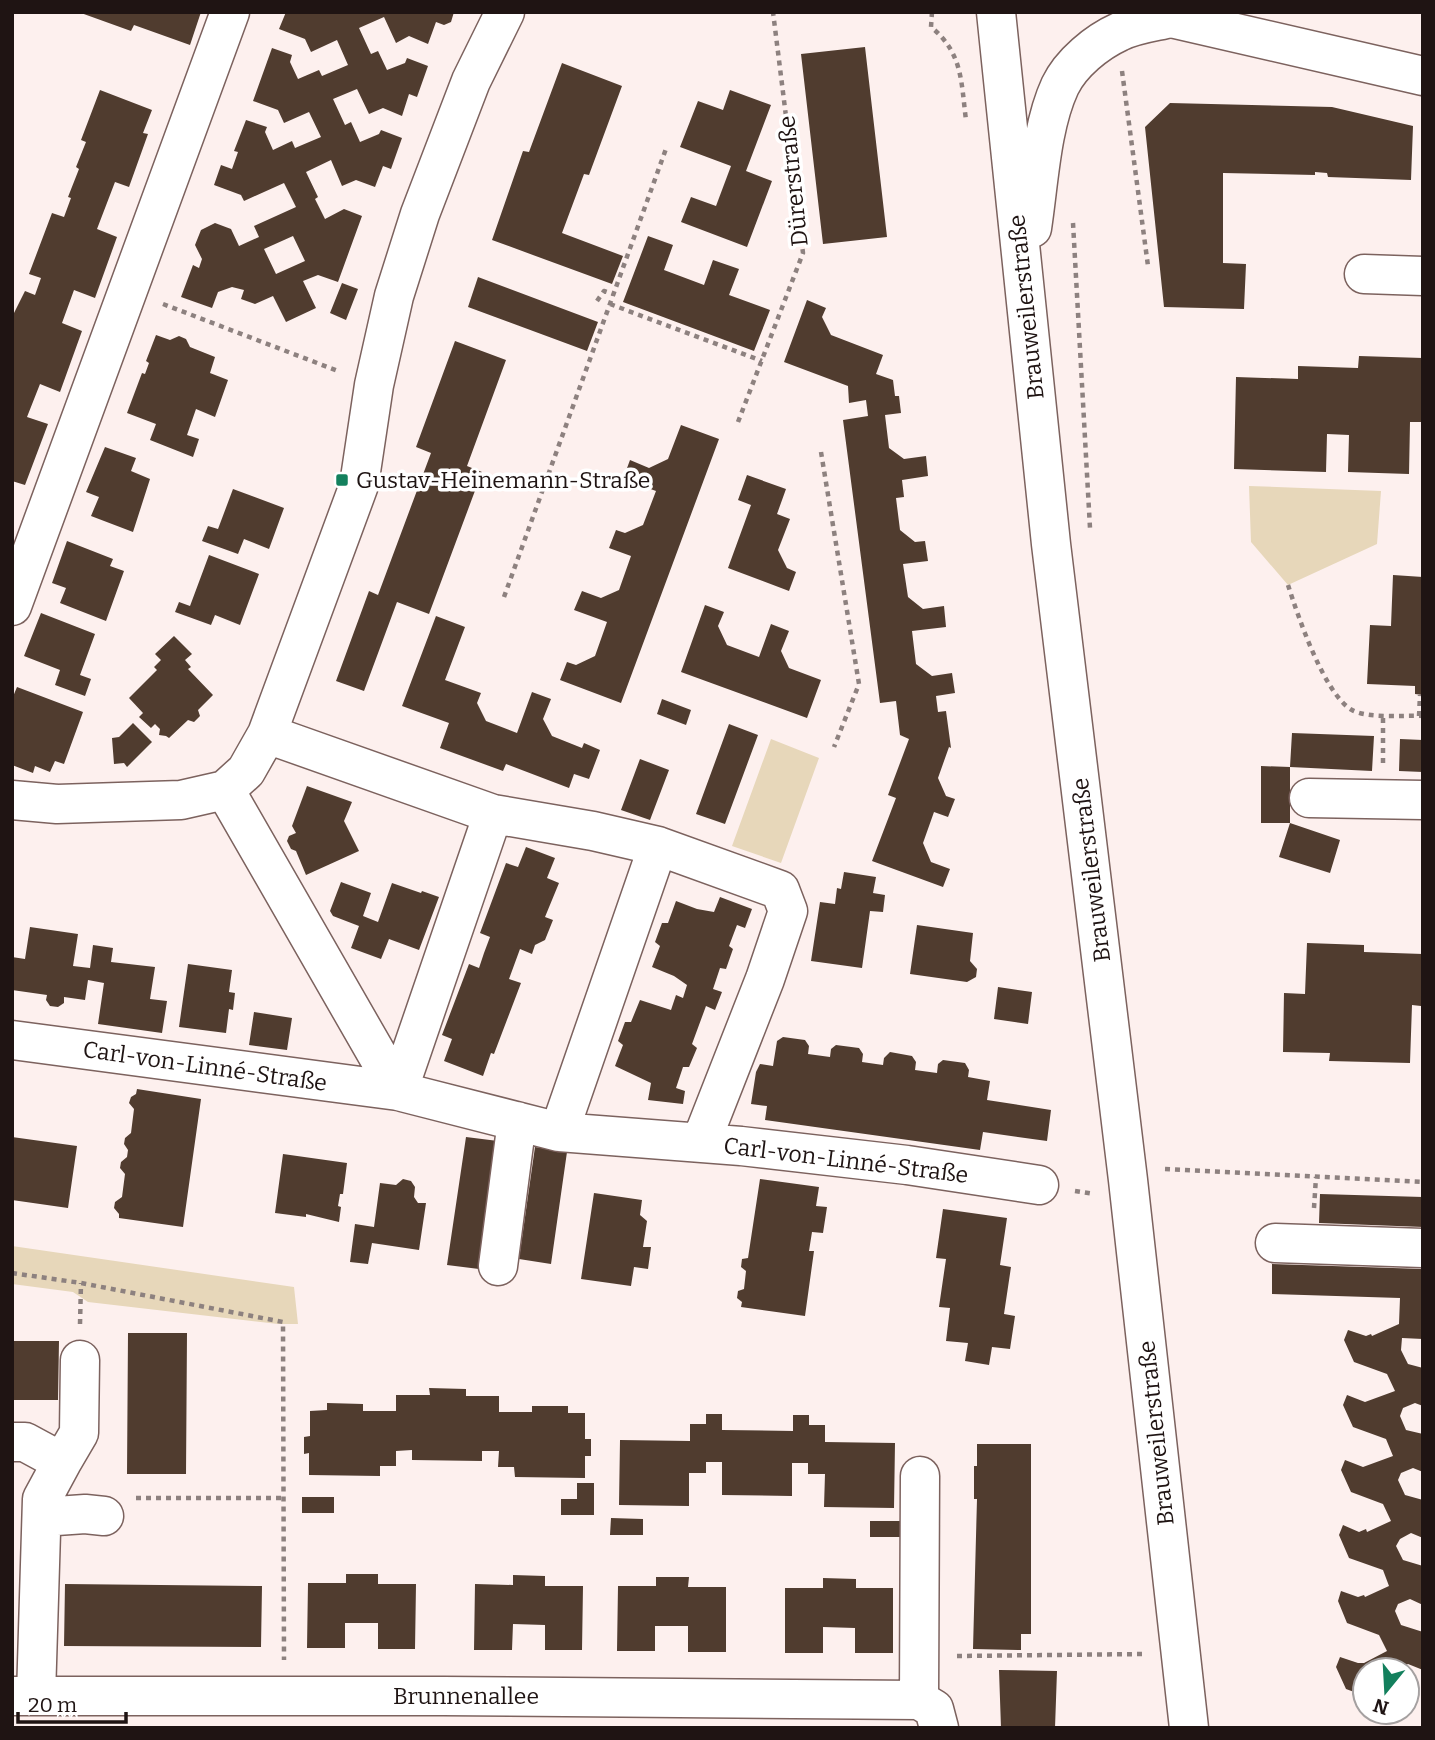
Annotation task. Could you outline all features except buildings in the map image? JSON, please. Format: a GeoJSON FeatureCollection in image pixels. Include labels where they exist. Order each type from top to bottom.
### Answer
{"type":"FeatureCollection","features":[{"type":"Feature","properties":{"kind":"street"},"geometry":{"type":"LineString","coordinates":[[12,606],[230,12]]}},
{"type":"Feature","properties":{"kind":"street"},"geometry":{"type":"LineString","coordinates":[[12,800],[57,804],[181,800],[225,790],[246,771],[267,734],[359,485],[374,385],[394,296],[420,214],[471,81],[505,12]]}},
{"type":"Feature","properties":{"kind":"street","name":"Brauweilerstraße"},"geometry":{"type":"LineString","coordinates":[[996,12],[1051,544],[1128,1180],[1189,1728]]}},
{"type":"Feature","properties":{"kind":"street"},"geometry":{"type":"LineString","coordinates":[[1023,282],[1050,116],[1061,85],[1070,70],[1090,51],[1118,32],[1158,15],[1423,76]]}},
{"type":"Feature","properties":{"kind":"street"},"geometry":{"type":"LineString","coordinates":[[1364,274],[1423,276]]}},
{"type":"Feature","properties":{"kind":"street"},"geometry":{"type":"LineString","coordinates":[[267,734],[492,814],[593,831],[658,846],[780,890],[788,911],[765,979],[701,1142]]}},
{"type":"Feature","properties":{"kind":"street"},"geometry":{"type":"LineString","coordinates":[[225,790],[398,1091]]}},
{"type":"Feature","properties":{"kind":"street"},"geometry":{"type":"LineString","coordinates":[[1309,798],[1423,800]]}},
{"type":"Feature","properties":{"kind":"street"},"geometry":{"type":"LineString","coordinates":[[398,1091],[492,814]]}},
{"type":"Feature","properties":{"kind":"street"},"geometry":{"type":"LineString","coordinates":[[559,1132],[658,846]]}},
{"type":"Feature","properties":{"kind":"street","name":"Carl-von-Linné-Straße"},"geometry":{"type":"LineString","coordinates":[[12,1040],[398,1091],[559,1132],[701,1142],[906,1165],[1039,1185]]}},
{"type":"Feature","properties":{"kind":"street"},"geometry":{"type":"LineString","coordinates":[[498,1266],[517,1121]]}},
{"type":"Feature","properties":{"kind":"street"},"geometry":{"type":"LineString","coordinates":[[1276,1242],[1423,1248]]}},
{"type":"Feature","properties":{"kind":"street"},"geometry":{"type":"LineString","coordinates":[[24,1696],[42,1499],[79,1433],[80,1360]]}},
{"type":"Feature","properties":{"kind":"street"},"geometry":{"type":"LineString","coordinates":[[12,1442],[25,1442],[62,1462]]}},
{"type":"Feature","properties":{"kind":"street","name":"Brunnenallee"},"geometry":{"type":"LineString","coordinates":[[24,1696],[284,1696],[929,1714],[920,1656],[920,1476]]}},
{"type":"Feature","properties":{"kind":"street"},"geometry":{"type":"LineString","coordinates":[[42,1517],[85,1514],[120,1507]]}},
{"type":"Feature","properties":{"kind":"path","name":"Dürerstraße"},"geometry":{"type":"LineString","coordinates":[[738,422],[803,253],[774,12]]}},
{"type":"Feature","properties":{"kind":"path"},"geometry":{"type":"LineString","coordinates":[[1121,61],[1148,266]]}},
{"type":"Feature","properties":{"kind":"path"},"geometry":{"type":"LineString","coordinates":[[504,597],[667,146]]}},
{"type":"Feature","properties":{"kind":"path"},"geometry":{"type":"LineString","coordinates":[[1073,216],[1091,536]]}},
{"type":"Feature","properties":{"kind":"path"},"geometry":{"type":"LineString","coordinates":[[126,290],[374,385]]}},
{"type":"Feature","properties":{"kind":"path"},"geometry":{"type":"LineString","coordinates":[[597,301],[604,291],[613,294]]}},
{"type":"Feature","properties":{"kind":"path"},"geometry":{"type":"LineString","coordinates":[[610,304],[762,361]]}},
{"type":"Feature","properties":{"kind":"path"},"geometry":{"type":"LineString","coordinates":[[821,452],[859,684],[834,747]]}},
{"type":"Feature","properties":{"kind":"path"},"geometry":{"type":"LineString","coordinates":[[1288,585],[1306,639],[1336,693],[1352,710],[1383,715],[1421,716],[1420,695]]}},
{"type":"Feature","properties":{"kind":"path"},"geometry":{"type":"LineString","coordinates":[[1382,799],[1383,715]]}},
{"type":"Feature","properties":{"kind":"path"},"geometry":{"type":"LineString","coordinates":[[1039,1185],[1095,1194],[1157,1169],[1423,1182]]}},
{"type":"Feature","properties":{"kind":"path"},"geometry":{"type":"LineString","coordinates":[[12,1273],[81,1283],[283,1322],[284,1696]]}},
{"type":"Feature","properties":{"kind":"path"},"geometry":{"type":"LineString","coordinates":[[120,1507],[282,1497]]}},
{"type":"Feature","properties":{"kind":"path"},"geometry":{"type":"LineString","coordinates":[[920,1656],[1146,1654]]}},
{"type":"Feature","properties":{"kind":"shaded area"},"geometry":{"type":"Polygon","coordinates":[[[1249,486],[1381,491],[1377,544],[1288,585],[1251,542],[1249,486]]]}},
{"type":"Feature","properties":{"kind":"shaded area"},"geometry":{"type":"Polygon","coordinates":[[[771,739],[819,758],[781,863],[732,846],[771,739]]]}},
{"type":"Feature","properties":{"kind":"shaded area"},"geometry":{"type":"Polygon","coordinates":[[[12,1246],[294,1287],[298,1324],[88,1302],[73,1292],[12,1284],[12,1246]]]}},
{"type":"Feature","properties":{"kind":"place","name":"Gustav-Heinemann-Straße"},"geometry":{"type":"Point","coordinates":[342,480]}}]}
